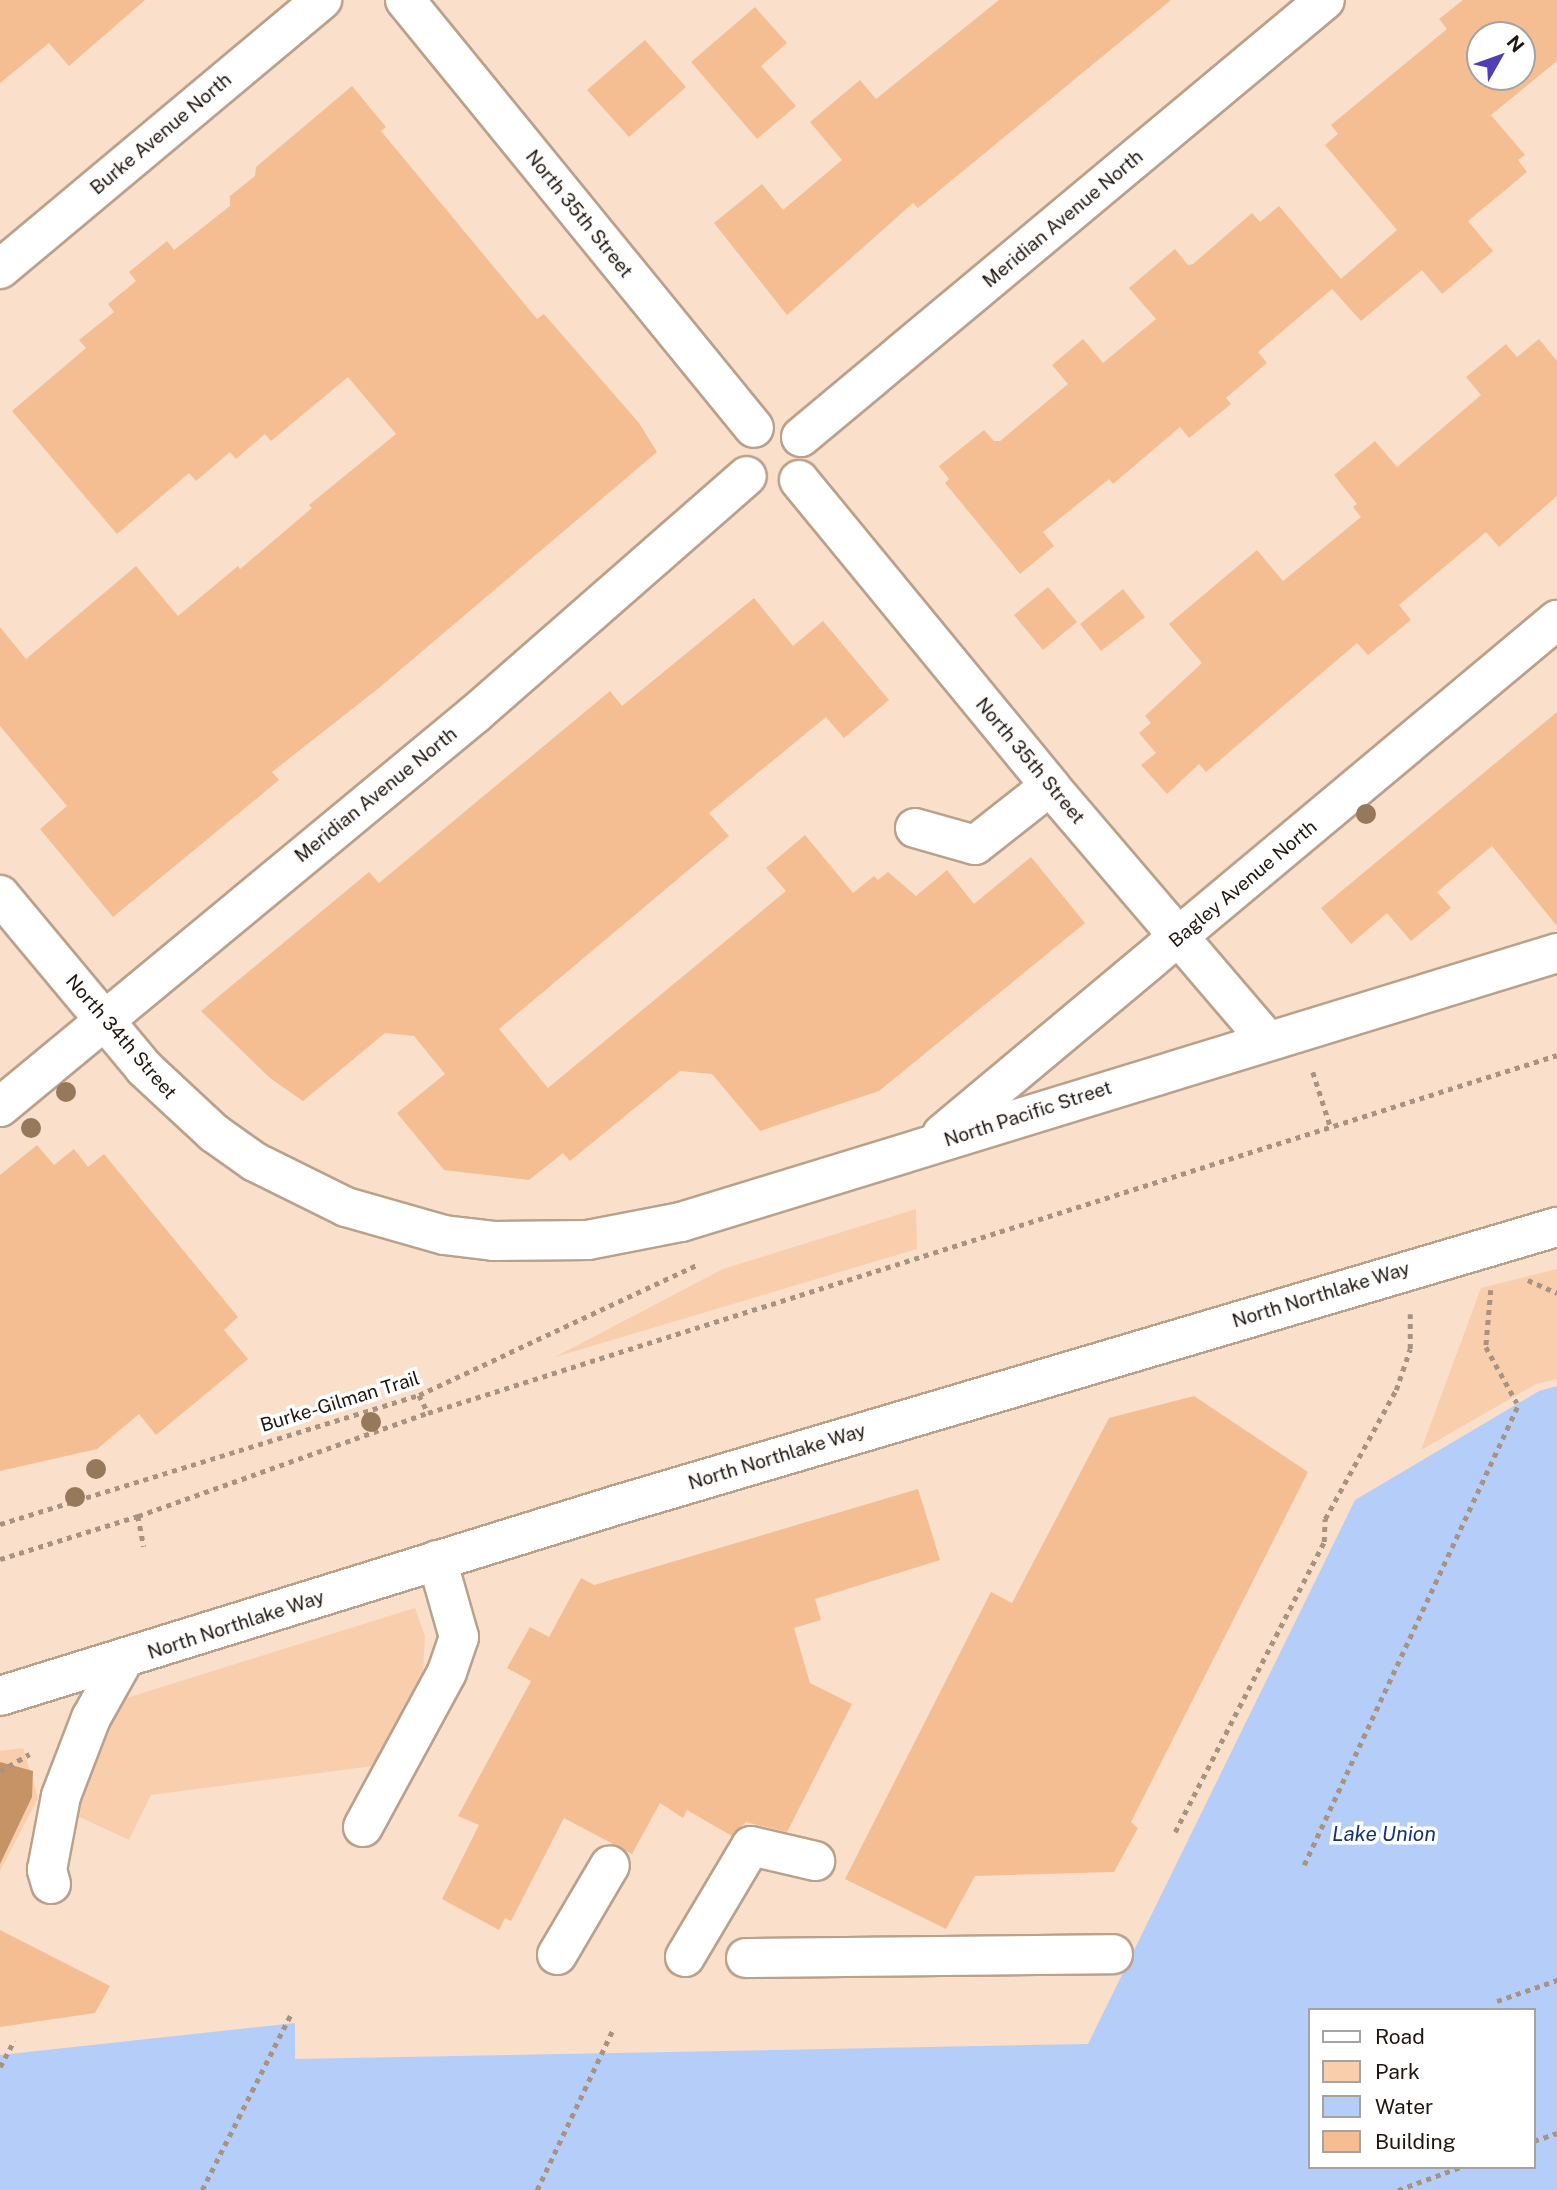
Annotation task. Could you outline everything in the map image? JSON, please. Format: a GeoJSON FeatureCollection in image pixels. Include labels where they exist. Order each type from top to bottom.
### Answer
{"type":"FeatureCollection","features":[{"type":"Feature","properties":{"kind":"street","name":"Burke Avenue North"},"geometry":{"type":"LineString","coordinates":[[0,269],[322,0]]}},
{"type":"Feature","properties":{"kind":"street","name":"North 35th Street"},"geometry":{"type":"LineString","coordinates":[[405,0],[754,428]]}},
{"type":"Feature","properties":{"kind":"street","name":"Meridian Avenue North"},"geometry":{"type":"LineString","coordinates":[[801,437],[1325,0]]}},
{"type":"Feature","properties":{"kind":"street"},"geometry":{"type":"LineString","coordinates":[[776,423],[801,437],[807,461],[799,480],[769,490],[747,476],[741,447],[754,428],[776,423]]}},
{"type":"Feature","properties":{"kind":"street","name":"Meridian Avenue North"},"geometry":{"type":"LineString","coordinates":[[0,1107],[103,1019],[475,714],[747,476]]}},
{"type":"Feature","properties":{"kind":"street","name":"North 35th Street"},"geometry":{"type":"LineString","coordinates":[[799,480],[1049,786],[1266,1039]]}},
{"type":"Feature","properties":{"kind":"street","name":"Bagley Avenue North"},"geometry":{"type":"LineString","coordinates":[[927,1146],[1557,620]]}},
{"type":"Feature","properties":{"kind":"street"},"geometry":{"type":"LineString","coordinates":[[915,828],[975,845],[1049,786]]}},
{"type":"Feature","properties":{"kind":"street","name":"North 34th Street"},"geometry":{"type":"LineString","coordinates":[[0,895],[152,1076],[204,1124],[299,1187],[394,1223],[494,1241]]}},
{"type":"Feature","properties":{"kind":"street","name":"North Pacific Street"},"geometry":{"type":"LineString","coordinates":[[494,1241],[541,1243],[635,1233],[927,1146],[1266,1039],[1557,953]]}},
{"type":"Feature","properties":{"kind":"street","name":"North Northlake Way"},"geometry":{"type":"LineString","coordinates":[[0,1696],[123,1661],[437,1560],[1557,1227]]}},
{"type":"Feature","properties":{"kind":"street"},"geometry":{"type":"LineString","coordinates":[[363,1827],[447,1672],[459,1637],[437,1560]]}},
{"type":"Feature","properties":{"kind":"street"},"geometry":{"type":"LineString","coordinates":[[51,1884],[47,1870],[61,1796],[91,1718],[123,1661]]}},
{"type":"Feature","properties":{"kind":"street"},"geometry":{"type":"LineString","coordinates":[[685,1957],[751,1846],[815,1861]]}},
{"type":"Feature","properties":{"kind":"street"},"geometry":{"type":"LineString","coordinates":[[557,1955],[610,1865]]}},
{"type":"Feature","properties":{"kind":"street"},"geometry":{"type":"LineString","coordinates":[[746,1958],[1113,1954]]}},
{"type":"Feature","properties":{"kind":"path"},"geometry":{"type":"LineString","coordinates":[[0,1559],[138,1516],[428,1413],[1557,1055]]}},
{"type":"Feature","properties":{"kind":"path"},"geometry":{"type":"LineString","coordinates":[[1311,1068],[1330,1125]]}},
{"type":"Feature","properties":{"kind":"path","name":"Burke-Gilman Trail"},"geometry":{"type":"LineString","coordinates":[[0,1524],[419,1395],[703,1262]]}},
{"type":"Feature","properties":{"kind":"path"},"geometry":{"type":"LineString","coordinates":[[1525,1279],[1557,1293]]}},
{"type":"Feature","properties":{"kind":"path"},"geometry":{"type":"LineString","coordinates":[[1304,1866],[1518,1403],[1486,1347],[1486,1310],[1494,1281]]}},
{"type":"Feature","properties":{"kind":"path"},"geometry":{"type":"LineString","coordinates":[[1175,1832],[1324,1542],[1325,1519],[1405,1370],[1412,1323],[1408,1303]]}},
{"type":"Feature","properties":{"kind":"path"},"geometry":{"type":"LineString","coordinates":[[419,1395],[428,1413]]}},
{"type":"Feature","properties":{"kind":"path"},"geometry":{"type":"LineString","coordinates":[[138,1516],[144,1545]]}},
{"type":"Feature","properties":{"kind":"path"},"geometry":{"type":"LineString","coordinates":[[1497,2001],[1557,1980]]}},
{"type":"Feature","properties":{"kind":"path"},"geometry":{"type":"LineString","coordinates":[[202,2190],[291,2014]]}},
{"type":"Feature","properties":{"kind":"path"},"geometry":{"type":"LineString","coordinates":[[537,2190],[614,2027]]}},
{"type":"Feature","properties":{"kind":"path"},"geometry":{"type":"LineString","coordinates":[[0,2067],[14,2041]]}},
{"type":"Feature","properties":{"kind":"path"},"geometry":{"type":"LineString","coordinates":[[1536,2140],[1557,2133]]}},
{"type":"Feature","properties":{"kind":"path"},"geometry":{"type":"LineString","coordinates":[[1398,2190],[1456,2169]]}},
{"type":"Feature","properties":{"kind":"green space"},"geometry":{"type":"Polygon","coordinates":[[[916,1209],[917,1249],[555,1357],[723,1269],[916,1209]]]}},
{"type":"Feature","properties":{"kind":"green space"},"geometry":{"type":"Polygon","coordinates":[[[1557,1269],[1557,1379],[1536,1384],[1421,1450],[1481,1288],[1557,1269]]]}},
{"type":"Feature","properties":{"kind":"green space"},"geometry":{"type":"Polygon","coordinates":[[[415,1608],[425,1636],[423,1671],[373,1766],[151,1795],[129,1840],[71,1813],[117,1701],[415,1608]]]}},
{"type":"Feature","properties":{"kind":"green space"},"geometry":{"type":"Polygon","coordinates":[[[23,1748],[38,1798],[0,1871],[0,1751],[23,1748]]]}},
{"type":"Feature","properties":{"kind":"shaded area"},"geometry":{"type":"Polygon","coordinates":[[[0,1762],[33,1771],[32,1797],[0,1864],[0,1762]]]}},
{"type":"Feature","properties":{"kind":"water","name":"Lake Union"},"geometry":{"type":"Polygon","coordinates":[[[1557,1386],[1557,2190],[0,2190],[0,2055],[295,2023],[295,2059],[1088,2044],[1355,1500],[1539,1391],[1557,1386]]]}},
{"type":"Feature","properties":{"kind":"building"},"geometry":{"type":"Polygon","coordinates":[[[0,0],[145,0],[69,66],[49,43],[0,83],[0,0]]]}},
{"type":"Feature","properties":{"kind":"building"},"geometry":{"type":"Polygon","coordinates":[[[999,0],[1171,0],[918,208],[913,203],[787,315],[714,223],[762,184],[783,210],[842,160],[810,122],[860,80],[876,99],[999,0]]]}},
{"type":"Feature","properties":{"kind":"building"},"geometry":{"type":"Polygon","coordinates":[[[1463,0],[1557,0],[1557,61],[1536,78],[1536,21],[1466,21],[1466,91],[1520,91],[1491,115],[1525,155],[1518,160],[1527,172],[1468,221],[1493,251],[1442,294],[1422,270],[1361,321],[1332,289],[1258,352],[1267,363],[1226,398],[1231,404],[1189,438],[1180,427],[1113,484],[1109,479],[1043,532],[1054,546],[1020,574],[945,483],[949,479],[939,466],[984,430],[994,441],[1000,441],[1068,384],[1052,365],[1083,339],[1103,363],[1156,319],[1129,288],[1175,249],[1188,265],[1193,264],[1252,213],[1260,222],[1279,206],[1341,279],[1397,230],[1325,145],[1338,134],[1331,125],[1447,29],[1439,19],[1463,0]]]}},
{"type":"Feature","properties":{"kind":"building"},"geometry":{"type":"Polygon","coordinates":[[[755,7],[787,43],[761,66],[796,106],[757,139],[691,62],[755,7]]]}},
{"type":"Feature","properties":{"kind":"building"},"geometry":{"type":"Polygon","coordinates":[[[645,40],[686,87],[629,137],[587,90],[645,40]]]}},
{"type":"Feature","properties":{"kind":"building"},"geometry":{"type":"Polygon","coordinates":[[[352,86],[386,127],[381,131],[537,319],[544,314],[639,423],[657,452],[380,687],[272,772],[279,780],[113,917],[40,829],[67,806],[0,726],[0,627],[26,659],[136,566],[178,616],[238,566],[240,569],[312,508],[309,505],[396,434],[348,377],[271,441],[265,434],[236,459],[230,452],[196,481],[189,473],[117,534],[12,411],[86,348],[79,340],[114,312],[108,304],[136,281],[129,272],[167,241],[174,250],[230,206],[230,196],[255,176],[256,167],[352,86]]]}},
{"type":"Feature","properties":{"kind":"building"},"geometry":{"type":"Polygon","coordinates":[[[1539,339],[1557,361],[1557,496],[1499,547],[1486,532],[1399,605],[1411,620],[1368,655],[1357,643],[1206,772],[1199,764],[1167,794],[1141,765],[1156,753],[1139,733],[1151,723],[1145,716],[1202,663],[1169,624],[1257,550],[1283,581],[1361,517],[1353,507],[1357,504],[1334,475],[1375,441],[1397,467],[1481,395],[1466,377],[1506,344],[1517,357],[1539,339]]]}},
{"type":"Feature","properties":{"kind":"building"},"geometry":{"type":"Polygon","coordinates":[[[1048,587],[1077,622],[1043,650],[1014,615],[1048,587]]]}},
{"type":"Feature","properties":{"kind":"building"},"geometry":{"type":"Polygon","coordinates":[[[1123,589],[1145,617],[1101,651],[1080,624],[1123,589]]]}},
{"type":"Feature","properties":{"kind":"building"},"geometry":{"type":"Polygon","coordinates":[[[754,598],[793,646],[823,621],[889,700],[844,738],[826,717],[709,813],[729,836],[499,1029],[548,1088],[786,891],[766,868],[805,835],[853,893],[874,876],[878,880],[888,872],[916,896],[947,870],[974,904],[1031,857],[1085,923],[879,1091],[760,1131],[712,1074],[680,1071],[570,1161],[563,1153],[529,1180],[444,1170],[397,1113],[445,1074],[414,1036],[385,1033],[303,1101],[270,1078],[201,1011],[369,872],[379,883],[610,691],[622,706],[754,598]]]}},
{"type":"Feature","properties":{"kind":"building"},"geometry":{"type":"Polygon","coordinates":[[[1557,712],[1557,926],[1492,846],[1437,892],[1451,908],[1411,941],[1387,913],[1351,944],[1321,908],[1557,712]]]}},
{"type":"Feature","properties":{"kind":"building"},"geometry":{"type":"Polygon","coordinates":[[[37,1145],[54,1165],[74,1149],[88,1167],[104,1154],[238,1317],[224,1330],[248,1359],[156,1435],[139,1414],[97,1449],[0,1471],[0,1175],[37,1145]]]}},
{"type":"Feature","properties":{"kind":"building"},"geometry":{"type":"Polygon","coordinates":[[[1194,1396],[1308,1472],[1131,1822],[1138,1828],[1114,1872],[975,1876],[946,1929],[845,1879],[991,1592],[1012,1603],[1109,1418],[1194,1396]]]}},
{"type":"Feature","properties":{"kind":"building"},"geometry":{"type":"Polygon","coordinates":[[[918,1489],[940,1560],[815,1599],[821,1620],[794,1628],[810,1683],[852,1704],[787,1832],[746,1822],[732,1836],[687,1810],[683,1818],[660,1803],[632,1854],[564,1818],[511,1921],[505,1918],[499,1930],[442,1899],[479,1825],[458,1816],[531,1681],[507,1668],[530,1627],[549,1637],[581,1578],[594,1585],[918,1489]]]}},
{"type":"Feature","properties":{"kind":"building"},"geometry":{"type":"Polygon","coordinates":[[[0,1930],[110,1986],[95,2013],[0,2027],[0,1930]]]}}]}
